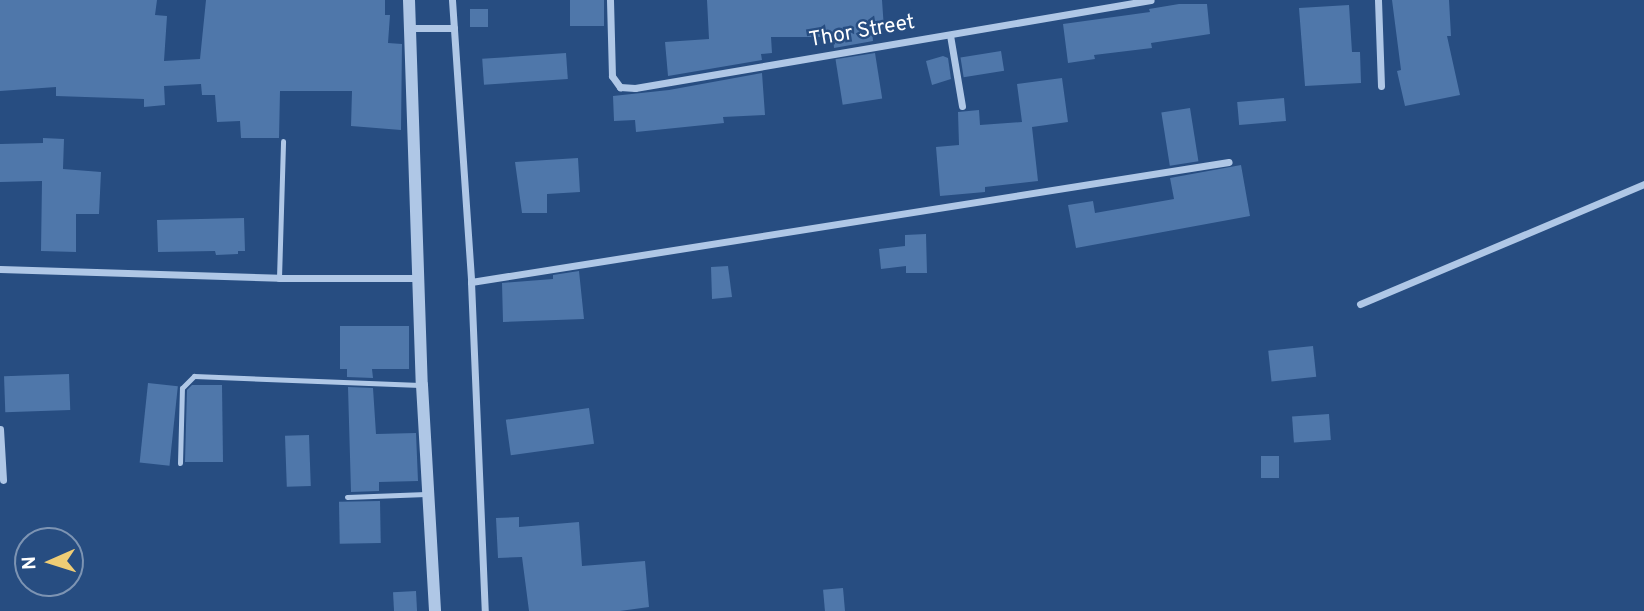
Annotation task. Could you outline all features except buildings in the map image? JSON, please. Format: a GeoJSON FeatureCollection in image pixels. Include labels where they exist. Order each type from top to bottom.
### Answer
{"type":"FeatureCollection","features":[{"type":"Feature","properties":{"kind":"street"},"geometry":{"type":"LineString","coordinates":[[409,0],[414,28],[418,278],[435,611]]}},
{"type":"Feature","properties":{"kind":"street"},"geometry":{"type":"LineString","coordinates":[[452,0],[450,28],[471,282],[485,611]]}},
{"type":"Feature","properties":{"kind":"street","name":"Thor Street"},"geometry":{"type":"LineString","coordinates":[[610,0],[612,76],[621,87],[635,88],[1151,0]]}},
{"type":"Feature","properties":{"kind":"street"},"geometry":{"type":"LineString","coordinates":[[1378,0],[1381,86]]}},
{"type":"Feature","properties":{"kind":"street"},"geometry":{"type":"LineString","coordinates":[[414,28],[450,28]]}},
{"type":"Feature","properties":{"kind":"street"},"geometry":{"type":"LineString","coordinates":[[950,35],[962,106]]}},
{"type":"Feature","properties":{"kind":"street"},"geometry":{"type":"LineString","coordinates":[[471,282],[1229,162]]}},
{"type":"Feature","properties":{"kind":"street"},"geometry":{"type":"LineString","coordinates":[[1360,304],[1644,184]]}},
{"type":"Feature","properties":{"kind":"street"},"geometry":{"type":"LineString","coordinates":[[0,269],[279,278],[418,278]]}},
{"type":"Feature","properties":{"kind":"street"},"geometry":{"type":"LineString","coordinates":[[0,429],[3,480]]}},
{"type":"Feature","properties":{"kind":"lane"},"geometry":{"type":"LineString","coordinates":[[279,278],[283,141]]}},
{"type":"Feature","properties":{"kind":"lane"},"geometry":{"type":"LineString","coordinates":[[180,463],[182,388],[194,376],[422,385]]}},
{"type":"Feature","properties":{"kind":"lane"},"geometry":{"type":"LineString","coordinates":[[347,497],[429,494]]}}]}
